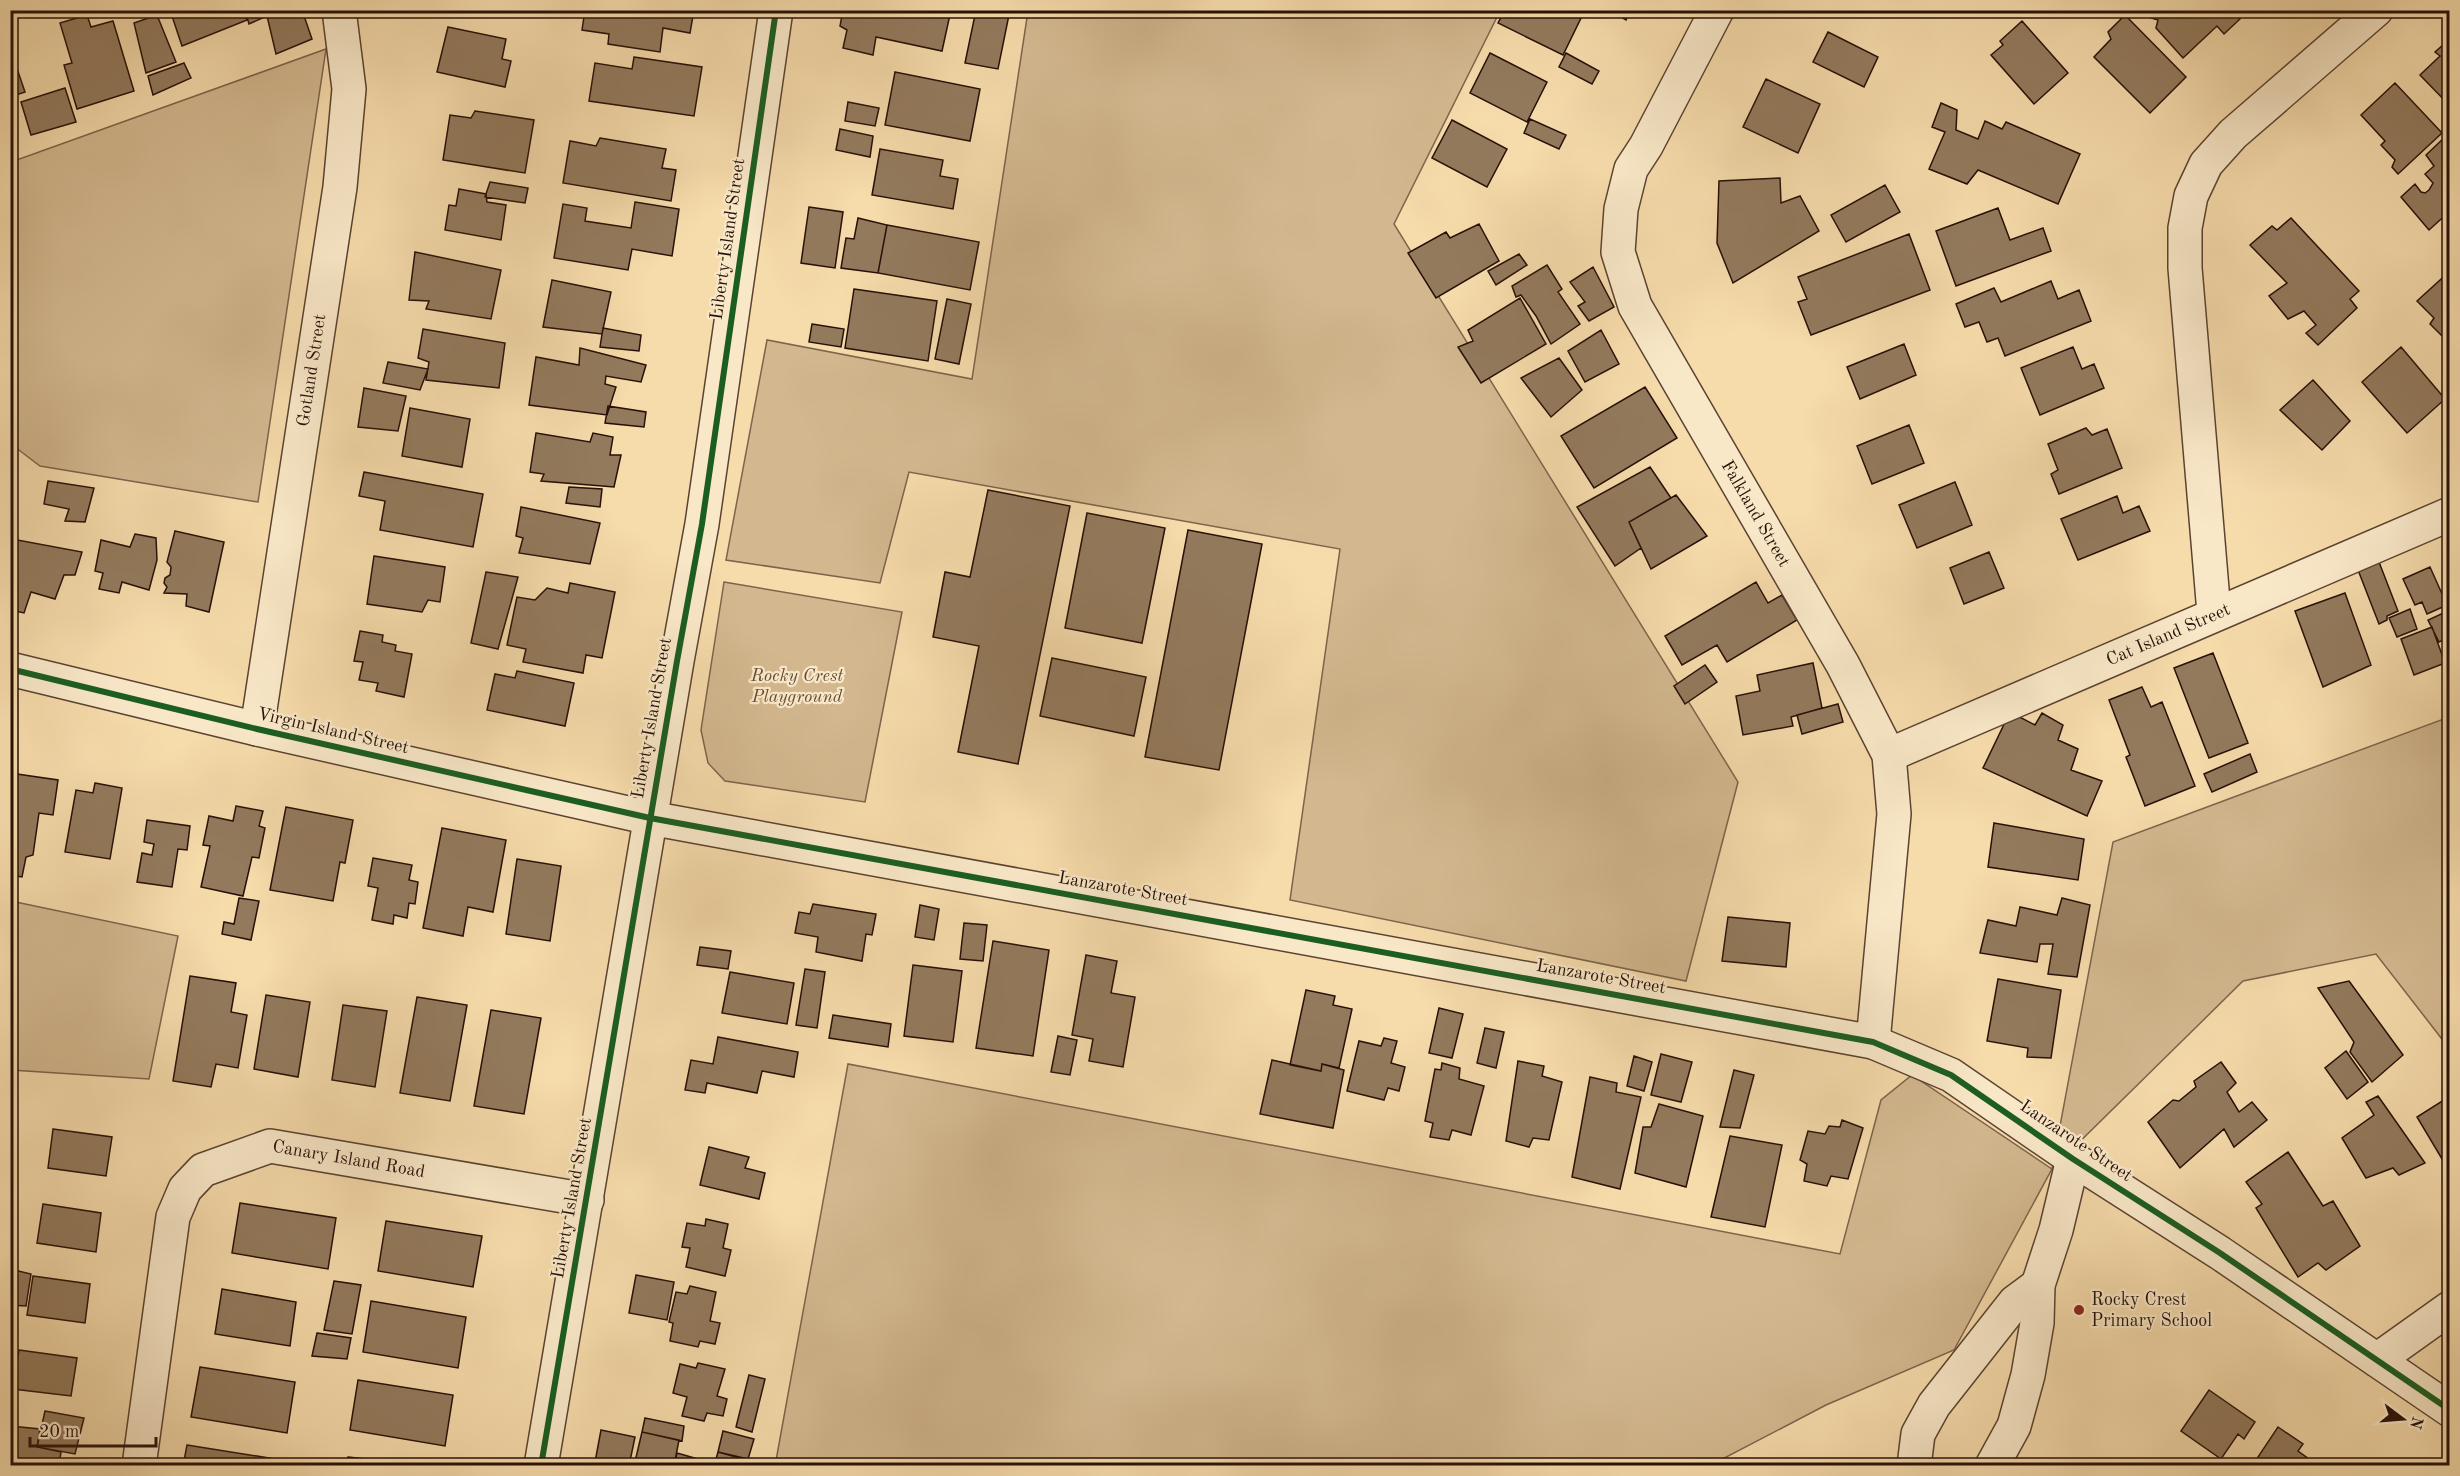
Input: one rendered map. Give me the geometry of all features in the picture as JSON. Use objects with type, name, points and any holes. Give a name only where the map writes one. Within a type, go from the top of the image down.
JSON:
[{"type":"street","name":"Gotland Street","points":[[257,729],[340,187],[349,89],[339,10]]},
{"type":"street","name":"Liberty Island Street","points":[[541,1466],[702,524],[776,10]]},
{"type":"street","name":"Falkland Street","points":[[1718,10],[1646,146],[1631,169],[1621,209],[1618,252],[1635,306],[1843,665],[1889,755],[1894,814],[1874,1042]]},
{"type":"street","points":[[2214,613],[2185,268],[2185,228],[2191,196],[2206,164],[2233,134],[2376,10]]},
{"type":"street","name":"Cat Island Street","points":[[1889,755],[2214,613],[2450,514]]},
{"type":"street","name":"Virgin Island Street","points":[[10,669],[257,729],[650,818]]},
{"type":"street","name":"Lanzarote Street","points":[[650,818],[1874,1042],[1951,1075],[2073,1159],[2220,1253],[2450,1410]]},
{"type":"street","name":"Canary Island Road","points":[[139,1466],[173,1217],[185,1189],[203,1170],[270,1146],[587,1200]]},
{"type":"street","points":[[1992,1466],[2014,1426],[2028,1375],[2037,1323],[2038,1285],[2056,1230],[2073,1159]]},
{"type":"street","points":[[1914,1466],[1918,1434],[1934,1405],[2015,1302],[2038,1285]]},
{"type":"street","points":[[2378,1360],[2450,1308]]},
{"type":"green space","points":[[1028,11],[1500,11],[1394,224],[1738,782],[1686,981],[1290,900],[1340,549],[909,472],[880,583],[726,560],[767,340],[972,379]]},
{"type":"green space","points":[[326,49],[258,502],[40,466],[11,444],[11,162]]},
{"type":"green space","name":"Rocky Crest Playground","points":[[724,582],[902,612],[865,802],[725,781],[708,763],[701,730]]},
{"type":"green space","points":[[2449,717],[2449,1039],[2445,1043],[2376,954],[2243,981],[2052,1169],[2113,842]]},
{"type":"green space","points":[[11,901],[178,936],[149,1079],[11,1070]]},
{"type":"green space","points":[[848,1064],[1840,1254],[1881,1100],[1912,1075],[2052,1169],[1954,1350],[1826,1405],[1711,1465],[775,1466]]},
{"type":"building","points":[[170,10],[245,10],[247,20],[182,46]]},
{"type":"building","points":[[245,10],[267,10],[267,16],[249,24]]},
{"type":"building","points":[[281,10],[302,10],[312,39],[276,54],[267,16]]},
{"type":"building","points":[[477,10],[544,10],[544,16]]},
{"type":"building","points":[[585,10],[632,13],[632,10],[694,10],[690,33],[663,28],[660,52],[608,44],[609,34],[582,30]]},
{"type":"building","points":[[843,10],[951,10],[942,51],[876,37],[873,55],[843,48],[847,30],[840,26]]},
{"type":"building","points":[[976,10],[1010,10],[998,69],[965,63]]},
{"type":"building","points":[[1505,10],[1576,10],[1583,14],[1563,55],[1498,23]]},
{"type":"building","points":[[1609,10],[1631,10],[1626,20]]},
{"type":"building","points":[[2159,10],[2232,10],[2240,19],[2224,34],[2217,26],[2183,58],[2156,28],[2158,20],[2151,18]]},
{"type":"building","points":[[87,15],[91,27],[113,21],[134,91],[77,109],[64,65],[72,63],[60,23]]},
{"type":"building","points":[[157,15],[176,62],[146,73],[134,23]]},
{"type":"building","points":[[2125,15],[2186,77],[2150,113],[2094,57],[2111,39],[2108,32]]},
{"type":"building","points":[[2022,21],[2068,73],[2034,104],[1991,55],[2003,45],[2000,41]]},
{"type":"building","points":[[448,27],[506,39],[502,59],[511,61],[505,87],[437,72]]},
{"type":"building","points":[[1828,32],[1878,57],[1864,87],[1813,62]]},
{"type":"building","points":[[2450,39],[2450,106],[2420,75],[2440,56],[2435,52]]},
{"type":"building","points":[[10,48],[25,92],[10,97]]},
{"type":"building","points":[[1490,53],[1547,82],[1527,122],[1470,93]]},
{"type":"building","points":[[1566,53],[1599,71],[1592,84],[1559,67]]},
{"type":"building","points":[[634,57],[702,67],[694,116],[589,101],[595,63],[632,69]]},
{"type":"building","points":[[184,63],[191,78],[153,95],[148,76]]},
{"type":"building","points":[[895,72],[980,89],[970,141],[885,125]]},
{"type":"building","points":[[1766,79],[1820,104],[1798,153],[1743,127]]},
{"type":"building","points":[[2395,83],[2442,133],[2398,174],[2392,167],[2395,160],[2381,145],[2385,141],[2361,115]]},
{"type":"building","points":[[65,88],[76,122],[31,135],[21,102]]},
{"type":"building","points":[[848,102],[879,108],[875,126],[845,121]]},
{"type":"building","points":[[1941,103],[1957,110],[1956,130],[1978,139],[1985,121],[2002,129],[2006,122],[2080,154],[2058,204],[1978,170],[1967,184],[1929,169],[1945,132],[1932,127]]},
{"type":"building","points":[[475,111],[534,120],[525,173],[443,160],[450,115],[471,118]]},
{"type":"building","points":[[1530,119],[1566,135],[1559,149],[1524,133]]},
{"type":"building","points":[[1452,120],[1507,149],[1487,187],[1432,158]]},
{"type":"building","points":[[840,129],[873,136],[870,157],[836,150]]},
{"type":"building","points":[[2446,136],[2450,140],[2450,211],[2429,230],[2401,197],[2415,184],[2421,192],[2425,193],[2429,190],[2433,183],[2425,174],[2434,166],[2426,155]]},
{"type":"building","points":[[600,138],[666,149],[662,168],[676,170],[671,201],[563,183],[570,141],[596,146]]},
{"type":"building","points":[[880,149],[943,160],[940,176],[958,179],[953,209],[872,195]]},
{"type":"building","points":[[1780,178],[1781,203],[1800,196],[1819,231],[1733,283],[1717,243],[1719,181]]},
{"type":"building","points":[[490,182],[528,188],[525,203],[485,197]]},
{"type":"building","points":[[1885,185],[1900,212],[1846,242],[1831,215]]},
{"type":"building","points":[[459,189],[486,194],[487,202],[506,205],[501,240],[445,230],[449,205],[456,206]]},
{"type":"building","points":[[635,202],[679,209],[672,256],[632,249],[628,270],[554,258],[563,204],[587,208],[585,221],[631,228]]},
{"type":"building","points":[[809,207],[843,212],[835,268],[801,263]]},
{"type":"building","points":[[1998,208],[2010,240],[2043,228],[2051,251],[1956,286],[1936,231]]},
{"type":"building","points":[[858,218],[887,225],[878,273],[841,268],[846,238],[854,239]]},
{"type":"building","points":[[2291,218],[2359,291],[2350,299],[2357,308],[2318,345],[2306,333],[2316,325],[2304,311],[2288,319],[2269,296],[2287,283],[2250,245],[2272,226],[2277,230]]},
{"type":"building","points":[[1479,224],[1499,261],[1436,298],[1408,253],[1446,232],[1450,238]]},
{"type":"building","points":[[887,225],[979,242],[970,290],[878,273]]},
{"type":"building","points":[[1909,234],[1930,290],[1811,335],[1798,302],[1807,299],[1798,277]]},
{"type":"building","points":[[415,252],[501,270],[491,319],[426,309],[429,301],[409,300]]},
{"type":"building","points":[[1519,254],[1527,265],[1496,285],[1488,271]]},
{"type":"building","points":[[1547,265],[1562,289],[1558,292],[1580,324],[1551,344],[1536,316],[1521,295],[1516,297],[1512,286]]},
{"type":"building","points":[[1593,267],[1614,307],[1589,321],[1578,306],[1585,302],[1570,282]]},
{"type":"building","points":[[2450,271],[2450,344],[2430,324],[2434,318],[2417,301]]},
{"type":"building","points":[[552,280],[611,292],[602,334],[543,327]]},
{"type":"building","points":[[2051,281],[2058,299],[2079,290],[2091,321],[2005,356],[1998,338],[1987,342],[1979,322],[1965,327],[1956,304],[1994,288],[2001,302]]},
{"type":"building","points":[[854,289],[937,301],[928,361],[845,348]]},
{"type":"building","points":[[1520,298],[1546,344],[1481,383],[1458,347],[1473,341],[1468,330]]},
{"type":"building","points":[[947,299],[971,304],[959,364],[935,359]]},
{"type":"building","points":[[812,324],[844,329],[841,347],[809,342]]},
{"type":"building","points":[[603,328],[641,335],[639,351],[600,347]]},
{"type":"building","points":[[423,329],[505,343],[499,388],[426,380],[429,362],[418,358]]},
{"type":"building","points":[[1601,330],[1619,364],[1585,382],[1568,351]]},
{"type":"building","points":[[1904,344],[1916,375],[1860,399],[1847,367]]},
{"type":"building","points":[[2073,347],[2082,369],[2094,364],[2104,388],[2040,415],[2021,368]]},
{"type":"building","points":[[2401,347],[2445,399],[2407,433],[2362,382]]},
{"type":"building","points":[[580,348],[646,365],[641,382],[606,376],[605,384],[616,387],[607,415],[529,405],[536,357],[579,365]]},
{"type":"building","points":[[1559,358],[1582,390],[1551,417],[1521,378]]},
{"type":"building","points":[[388,362],[428,369],[420,390],[383,383]]},
{"type":"building","points":[[2313,380],[2350,421],[2322,450],[2280,410]]},
{"type":"building","points":[[1645,387],[1677,438],[1594,488],[1561,436]]},
{"type":"building","points":[[364,388],[406,396],[398,431],[358,427]]},
{"type":"building","points":[[608,406],[646,412],[644,427],[605,423]]},
{"type":"building","points":[[410,408],[470,419],[462,467],[402,456]]},
{"type":"building","points":[[1909,425],[1924,463],[1872,484],[1857,446]]},
{"type":"building","points":[[2086,428],[2092,435],[2107,429],[2122,468],[2059,494],[2051,474],[2058,470],[2048,444]]},
{"type":"building","points":[[536,433],[590,442],[593,433],[613,437],[610,455],[621,455],[614,487],[541,481],[544,474],[530,472]]},
{"type":"building","points":[[1650,467],[1671,498],[1629,522],[1641,548],[1615,566],[1577,507]]},
{"type":"building","points":[[364,472],[483,494],[473,547],[380,530],[385,501],[359,496]]},
{"type":"building","points":[[48,481],[94,488],[85,522],[65,521],[69,509],[44,504]]},
{"type":"building","points":[[1955,482],[1972,525],[1917,548],[1899,505]]},
{"type":"building","points":[[569,487],[602,489],[600,507],[566,503]]},
{"type":"building","points":[[988,490],[1070,506],[1018,764],[958,752],[979,646],[933,637],[945,572],[970,577]]},
{"type":"building","points":[[1676,495],[1707,536],[1651,569],[1629,522]]},
{"type":"building","points":[[2117,496],[2123,513],[2139,506],[2150,531],[2078,560],[2061,519]]},
{"type":"building","points":[[521,507],[600,523],[590,564],[519,553],[523,538],[516,536]]},
{"type":"building","points":[[1087,513],[1165,528],[1142,643],[1065,628]]},
{"type":"building","points":[[1188,530],[1262,544],[1219,770],[1145,757]]},
{"type":"building","points":[[175,531],[224,542],[209,612],[186,606],[187,594],[164,593],[167,587],[164,583],[165,578],[170,575],[171,567],[167,562]]},
{"type":"building","points":[[135,534],[156,538],[157,560],[149,590],[122,582],[119,593],[99,589],[103,573],[95,571],[101,540],[130,547]]},
{"type":"building","points":[[12,539],[82,552],[75,575],[64,575],[55,599],[31,592],[24,613],[10,610]]},
{"type":"building","points":[[1989,552],[2004,588],[1964,604],[1950,568]]},
{"type":"building","points":[[374,556],[445,567],[440,602],[428,600],[422,612],[367,604]]},
{"type":"building","points":[[2379,562],[2398,611],[2387,616],[2387,620],[2379,624],[2358,570]]},
{"type":"building","points":[[2430,567],[2447,605],[2427,614],[2422,602],[2415,605],[2403,579]]},
{"type":"building","points":[[486,572],[518,577],[498,649],[471,643]]},
{"type":"building","points":[[1756,582],[1768,603],[1782,595],[1797,620],[1727,662],[1717,645],[1682,665],[1665,636]]},
{"type":"building","points":[[570,583],[615,592],[602,658],[586,655],[583,673],[523,662],[526,649],[507,645],[517,597],[535,600],[547,588],[568,593]]},
{"type":"building","points":[[2345,593],[2371,665],[2323,687],[2295,611]]},
{"type":"building","points":[[2410,609],[2417,629],[2397,637],[2389,618]]},
{"type":"building","points":[[2450,610],[2450,637],[2439,642],[2428,620]]},
{"type":"building","points":[[2432,627],[2445,663],[2414,675],[2401,639]]},
{"type":"building","points":[[360,631],[383,635],[382,642],[396,645],[395,651],[412,654],[404,697],[376,691],[378,683],[359,680],[363,662],[354,661]]},
{"type":"building","points":[[2213,653],[2248,743],[2209,758],[2174,668]]},
{"type":"building","points":[[1052,658],[1146,677],[1134,736],[1040,716]]},
{"type":"building","points":[[1813,663],[1822,708],[1791,717],[1793,726],[1743,735],[1736,696],[1760,691],[1757,675]]},
{"type":"building","points":[[1705,665],[1717,682],[1685,704],[1674,686]]},
{"type":"building","points":[[517,671],[574,683],[565,726],[487,710],[495,674],[515,678]]},
{"type":"building","points":[[2142,687],[2151,707],[2162,702],[2195,786],[2145,806],[2126,757],[2130,755],[2109,700]]},
{"type":"building","points":[[1838,704],[1843,722],[1802,734],[1797,715]]},
{"type":"building","points":[[2010,712],[2035,725],[2042,713],[2063,725],[2058,740],[2078,749],[2071,770],[2102,781],[2087,816],[1983,768]]},
{"type":"building","points":[[2250,754],[2257,772],[2212,792],[2204,774]]},
{"type":"building","points":[[10,773],[58,780],[53,815],[39,813],[33,855],[26,857],[22,877],[10,875]]},
{"type":"building","points":[[95,783],[122,788],[110,859],[65,852],[76,790],[93,793]]},
{"type":"building","points":[[236,806],[263,811],[259,826],[265,828],[259,858],[252,857],[243,896],[201,887],[210,846],[203,845],[209,816],[233,821]]},
{"type":"building","points":[[286,807],[353,820],[345,863],[340,862],[333,901],[270,890]]},
{"type":"building","points":[[147,820],[190,826],[187,850],[178,849],[172,887],[137,882],[142,853],[152,855],[154,844],[144,842]]},
{"type":"building","points":[[1994,823],[2084,839],[2078,880],[1988,867]]},
{"type":"building","points":[[442,828],[506,840],[493,912],[468,907],[463,936],[423,928]]},
{"type":"building","points":[[373,858],[412,865],[409,880],[418,882],[415,904],[409,903],[407,918],[394,915],[393,924],[372,920],[378,888],[368,886]]},
{"type":"building","points":[[517,859],[561,866],[550,941],[506,934]]},
{"type":"building","points":[[239,898],[259,901],[251,940],[222,934],[224,922],[234,924]]},
{"type":"building","points":[[2062,898],[2090,905],[2077,977],[2048,974],[2053,944],[2040,944],[2037,962],[1980,953],[1988,920],[2016,926],[2020,907],[2057,915]]},
{"type":"building","points":[[813,904],[876,914],[872,935],[866,934],[862,961],[816,952],[818,937],[795,933],[799,912],[810,914]]},
{"type":"building","points":[[920,905],[939,909],[934,940],[915,937]]},
{"type":"building","points":[[1728,917],[1790,923],[1786,967],[1722,961]]},
{"type":"building","points":[[964,923],[987,925],[983,961],[960,959]]},
{"type":"building","points":[[993,941],[1049,950],[1033,1056],[976,1048]]},
{"type":"building","points":[[700,947],[731,951],[728,969],[697,965]]},
{"type":"building","points":[[1086,955],[1117,961],[1111,993],[1135,997],[1123,1067],[1089,1061],[1093,1039],[1072,1035]]},
{"type":"building","points":[[913,965],[962,971],[953,1042],[904,1036]]},
{"type":"building","points":[[805,969],[825,972],[817,1028],[796,1025]]},
{"type":"building","points":[[730,972],[794,983],[787,1024],[722,1013]]},
{"type":"building","points":[[190,976],[236,983],[231,1012],[247,1015],[238,1068],[216,1064],[211,1087],[173,1081]]},
{"type":"building","points":[[1998,979],[2061,990],[2051,1058],[2027,1057],[2028,1048],[1987,1041]]},
{"type":"building","points":[[2349,981],[2403,1055],[2372,1082],[2350,1052],[2354,1042],[2318,988]]},
{"type":"building","points":[[1306,990],[1335,996],[1333,1005],[1352,1009],[1339,1068],[1322,1064],[1321,1071],[1290,1065]]},
{"type":"building","points":[[266,995],[310,1002],[298,1077],[254,1069]]},
{"type":"building","points":[[417,997],[467,1005],[450,1101],[400,1093]]},
{"type":"building","points":[[343,1005],[387,1011],[375,1087],[332,1080]]},
{"type":"building","points":[[1439,1008],[1463,1014],[1452,1058],[1429,1053]]},
{"type":"building","points":[[491,1010],[541,1018],[524,1114],[474,1106]]},
{"type":"building","points":[[833,1015],[891,1024],[888,1047],[829,1038]]},
{"type":"building","points":[[1485,1028],[1504,1032],[1496,1068],[1477,1063]]},
{"type":"building","points":[[1058,1036],[1077,1040],[1070,1075],[1051,1072]]},
{"type":"building","points":[[718,1037],[798,1052],[794,1077],[762,1071],[757,1093],[707,1083],[705,1093],[685,1090],[691,1060],[713,1064]]},
{"type":"building","points":[[1384,1038],[1397,1041],[1391,1063],[1405,1067],[1399,1091],[1388,1088],[1384,1100],[1347,1091],[1359,1041],[1381,1046]]},
{"type":"building","points":[[2346,1051],[2368,1082],[2347,1099],[2325,1068]]},
{"type":"building","points":[[1661,1054],[1692,1062],[1681,1102],[1651,1095]]},
{"type":"building","points":[[1634,1056],[1652,1062],[1644,1091],[1627,1086]]},
{"type":"building","points":[[1272,1060],[1321,1071],[1322,1064],[1344,1070],[1333,1128],[1260,1114]]},
{"type":"building","points":[[1518,1061],[1544,1066],[1542,1076],[1562,1082],[1549,1140],[1533,1138],[1529,1147],[1506,1141]]},
{"type":"building","points":[[2221,1062],[2236,1083],[2227,1092],[2239,1112],[2252,1102],[2267,1120],[2234,1147],[2224,1129],[2180,1168],[2148,1122],[2173,1100],[2179,1101],[2196,1087],[2194,1081]]},
{"type":"building","points":[[1442,1063],[1460,1068],[1459,1079],[1484,1086],[1471,1135],[1452,1130],[1449,1140],[1430,1137],[1433,1123],[1425,1121],[1435,1069],[1441,1070]]},
{"type":"building","points":[[1734,1070],[1754,1075],[1740,1128],[1720,1127]]},
{"type":"building","points":[[1590,1077],[1617,1083],[1616,1092],[1641,1097],[1620,1189],[1572,1177]]},
{"type":"building","points":[[2378,1096],[2425,1163],[2399,1175],[2393,1168],[2366,1178],[2342,1138],[2374,1115],[2366,1102]]},
{"type":"building","points":[[2450,1096],[2450,1168],[2448,1169],[2417,1117]]},
{"type":"building","points":[[1659,1104],[1703,1116],[1686,1187],[1635,1173],[1643,1127],[1651,1127]]},
{"type":"building","points":[[1842,1120],[1863,1128],[1848,1179],[1831,1176],[1827,1186],[1804,1181],[1807,1164],[1800,1160],[1808,1131],[1825,1134],[1829,1126],[1840,1127]]},
{"type":"building","points":[[53,1129],[112,1137],[106,1176],[48,1168]]},
{"type":"building","points":[[1730,1136],[1782,1145],[1765,1227],[1711,1217]]},
{"type":"building","points":[[709,1147],[749,1157],[745,1168],[765,1173],[759,1199],[700,1185]]},
{"type":"building","points":[[2288,1152],[2323,1206],[2333,1201],[2360,1246],[2326,1270],[2318,1263],[2298,1277],[2256,1208],[2262,1204],[2246,1182]]},
{"type":"building","points":[[240,1203],[336,1218],[328,1269],[232,1253]]},
{"type":"building","points":[[43,1204],[101,1213],[96,1252],[37,1243]]},
{"type":"building","points":[[706,1219],[728,1224],[723,1248],[731,1250],[725,1276],[686,1267],[690,1248],[682,1247],[687,1223],[705,1226]]},
{"type":"building","points":[[386,1221],[482,1236],[473,1287],[378,1271]]},
{"type":"building","points":[[10,1269],[31,1274],[26,1306],[10,1305]]},
{"type":"building","points":[[636,1275],[674,1282],[667,1320],[629,1313]]},
{"type":"building","points":[[33,1276],[90,1284],[85,1323],[27,1315]]},
{"type":"building","points":[[334,1281],[361,1285],[352,1334],[324,1330]]},
{"type":"building","points":[[690,1286],[716,1292],[710,1321],[720,1323],[715,1344],[700,1341],[698,1347],[670,1341],[673,1323],[669,1322],[676,1292],[687,1294]]},
{"type":"building","points":[[222,1289],[296,1302],[290,1346],[215,1334]]},
{"type":"building","points":[[371,1301],[466,1317],[458,1368],[363,1352]]},
{"type":"building","points":[[317,1333],[351,1338],[347,1359],[312,1356]]},
{"type":"building","points":[[19,1350],[77,1358],[71,1396],[13,1389]]},
{"type":"building","points":[[698,1363],[725,1369],[717,1396],[727,1399],[723,1416],[707,1413],[704,1421],[682,1416],[687,1397],[673,1393],[680,1364],[696,1368]]},
{"type":"building","points":[[200,1367],[295,1382],[287,1433],[191,1417]]},
{"type":"building","points":[[749,1375],[765,1379],[752,1432],[736,1427]]},
{"type":"building","points":[[358,1380],[453,1395],[445,1446],[350,1430]]},
{"type":"building","points":[[2209,1390],[2255,1422],[2244,1439],[2238,1434],[2221,1459],[2181,1431]]},
{"type":"building","points":[[45,1411],[84,1418],[75,1454],[37,1447]]},
{"type":"building","points":[[645,1418],[684,1426],[682,1441],[642,1432]]},
{"type":"building","points":[[10,1426],[40,1429],[37,1447],[61,1452],[59,1466],[10,1465]]},
{"type":"building","points":[[2278,1427],[2303,1444],[2298,1451],[2316,1464],[2315,1466],[2252,1466]]},
{"type":"building","points":[[601,1430],[635,1437],[629,1466],[609,1466],[595,1462]]},
{"type":"building","points":[[723,1431],[754,1439],[748,1459],[718,1452]]},
{"type":"building","points":[[642,1432],[679,1440],[674,1466],[634,1466]]},
{"type":"building","points":[[187,1445],[282,1460],[281,1466],[183,1466]]},
{"type":"building","points":[[718,1452],[751,1461],[751,1466],[714,1466]]},
{"type":"building","points":[[677,1453],[712,1463],[711,1466],[674,1466]]},
{"type":"building","points":[[348,1457],[430,1466],[347,1466]]},
{"type":"cycle path","points":[[541,1466],[702,524],[776,10]]},
{"type":"cycle path","points":[[10,669],[257,729],[650,818],[1873,1042],[1951,1075],[2073,1159],[2220,1253],[2450,1410]]},
{"type":"place","name":"Rocky Crest Primary School","points":[[2079,1310]]}]
